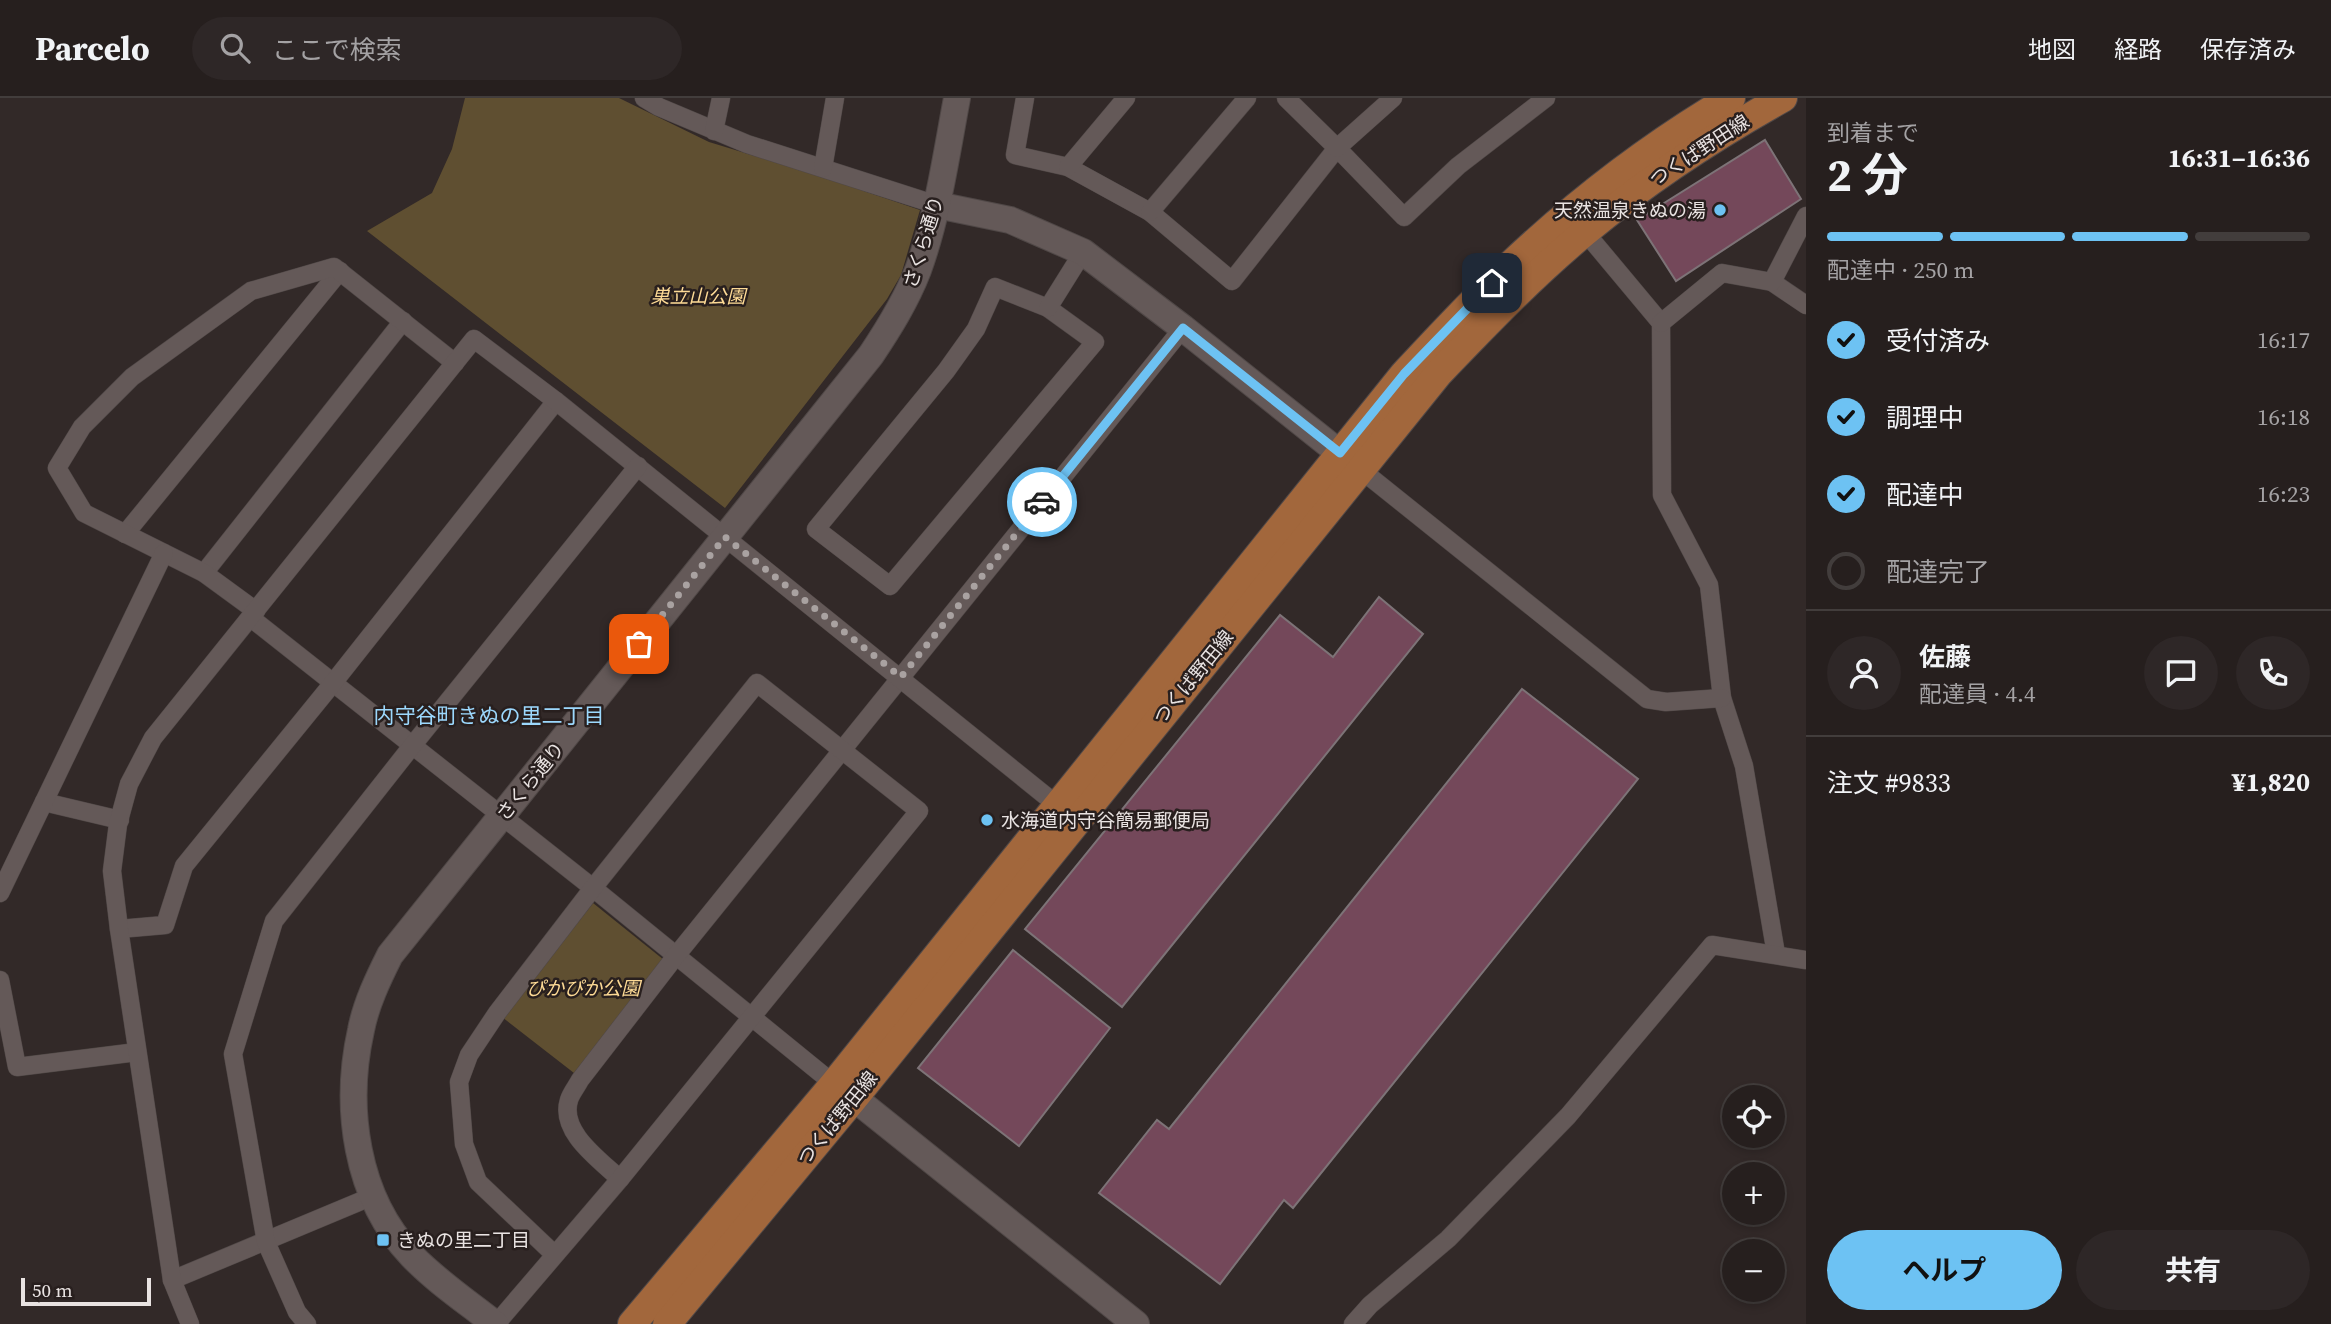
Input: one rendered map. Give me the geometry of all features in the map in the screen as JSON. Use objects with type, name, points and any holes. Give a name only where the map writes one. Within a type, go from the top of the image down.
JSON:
[{"type":"main road","name":"つくば野田線","points":[[632,1324],[844,1091],[1350,461],[1404,374],[1506,269],[1567,215],[1637,161],[1731,98]]},
{"type":"main road","name":"つくば野田線","points":[[667,1324],[1057,806],[1350,461],[1519,291],[1585,232],[1725,130],[1783,98]]},
{"type":"street","points":[[714,131],[721,98]]},
{"type":"street","points":[[823,168],[835,98]]},
{"type":"street","name":"さくら通り","points":[[496,1324],[412,1256],[396,1236],[373,1196],[360,1156],[353,1103],[354,1069],[361,1027],[374,988],[390,955],[872,355],[889,329],[918,269],[937,205],[957,98]]},
{"type":"street","points":[[1025,98],[1015,155],[1068,167],[1150,212],[1232,281],[1337,148],[1393,98]]},
{"type":"street","points":[[1068,167],[1126,98]]},
{"type":"street","points":[[1150,212],[1247,98]]},
{"type":"street","points":[[1286,98],[1404,217],[1458,166],[1546,98]]},
{"type":"street","points":[[654,101],[714,131],[937,205],[1010,220],[1083,252],[1183,328],[1647,699],[1666,702],[1722,698]]},
{"type":"street","points":[[1772,282],[1806,216]]},
{"type":"street","points":[[1585,232],[1661,323],[1662,495],[1709,586],[1722,698],[1744,766],[1776,954]]},
{"type":"street","points":[[1048,308],[1083,252]]},
{"type":"street","points":[[455,363],[334,267],[251,291],[132,376],[82,427],[57,467],[84,513],[204,573],[333,683],[1136,1324]]},
{"type":"street","points":[[125,534],[340,271]]},
{"type":"street","points":[[1661,323],[1722,273],[1772,282],[1806,304]]},
{"type":"street","points":[[995,287],[1048,308],[1095,342],[890,586],[816,529],[946,371],[976,329],[995,287]]},
{"type":"street","points":[[204,573],[403,321]]},
{"type":"street","points":[[620,1179],[583,1143],[568,1121],[569,1100],[580,1080],[675,957],[1183,328]]},
{"type":"street","points":[[190,1324],[172,1280],[112,871],[129,784],[153,738],[474,339],[638,466],[1057,806]]},
{"type":"street","points":[[119,929],[165,925],[184,866],[556,401]]},
{"type":"street","points":[[307,1324],[297,1312],[266,1242],[233,1054],[274,921],[638,466]]},
{"type":"street","points":[[0,893],[164,553]]},
{"type":"street","points":[[496,1324],[620,1179],[919,811],[757,683],[593,888],[468,1055],[459,1082],[464,1144],[478,1182],[555,1255]]},
{"type":"street","points":[[44,802],[120,820]]},
{"type":"street","points":[[1353,1324],[1370,1305],[1448,1239],[1568,1116],[1713,945],[1806,960]]},
{"type":"street","points":[[0,980],[17,1067],[137,1052]]},
{"type":"street","points":[[172,1280],[373,1196]]},
{"type":"green space","name":"巣立山公園","points":[[465,98],[619,98],[709,142],[920,210],[901,275],[887,299],[725,508],[367,231],[432,193],[452,149]]},
{"type":"green space","name":"ぴかぴか公園","points":[[593,903],[664,960],[574,1073],[502,1017]]},
{"type":"building","name":"天然温泉きぬの湯","points":[[1765,140],[1801,199],[1676,281],[1637,220]]},
{"type":"building","points":[[1379,597],[1423,634],[1122,1007],[1025,929],[1280,615],[1333,657]]},
{"type":"building","points":[[1522,689],[1638,779],[1293,1208],[1284,1200],[1220,1284],[1099,1193],[1157,1120],[1169,1129]]},
{"type":"building","points":[[1013,950],[1110,1028],[1019,1146],[918,1068]]},
{"type":"way so far","points":[[639,644],[725,537],[901,677],[1042,502]]},
{"type":"place","name":"天然温泉きぬの湯","points":[[1720,210]]},
{"type":"place","name":"水海道内守谷簡易郵便局","points":[[987,820]]},
{"type":"place","name":"きぬの里二丁目","points":[[383,1240]]},
{"type":"district","name":"内守谷町きぬの里二丁目","points":[[489,715]]},
{"type":"route","points":[[1042,502],[1183,328],[1340,453],[1404,374],[1492,283]]}]
